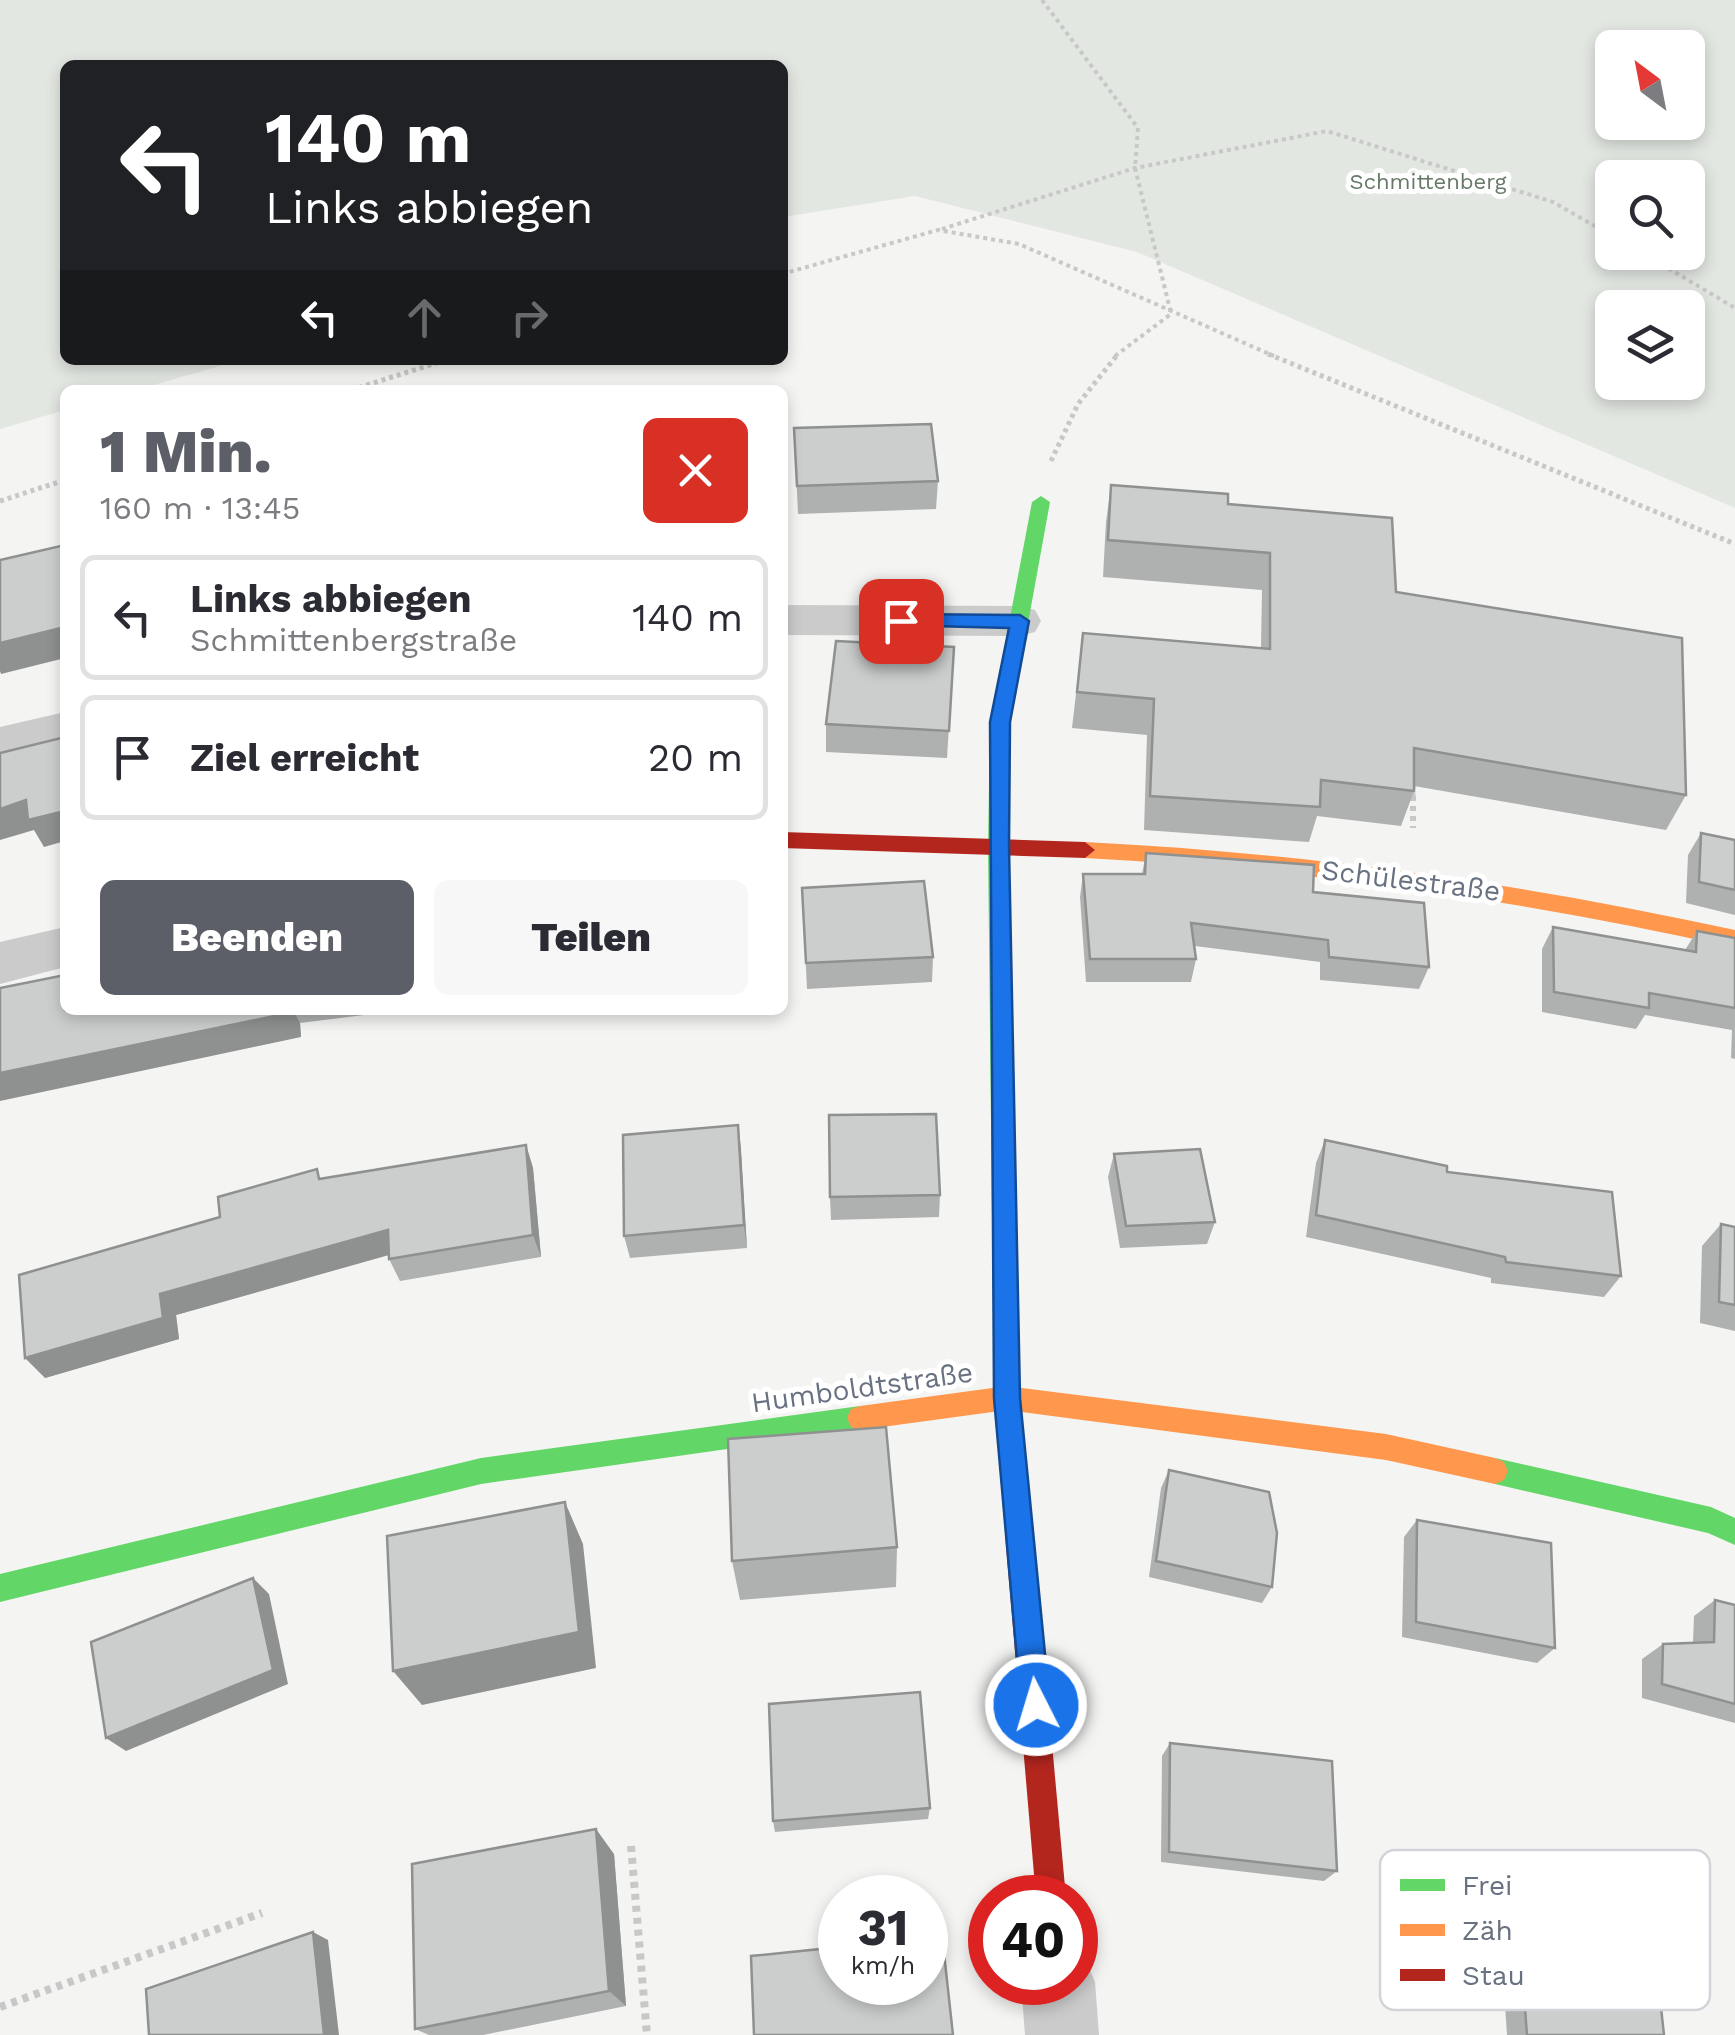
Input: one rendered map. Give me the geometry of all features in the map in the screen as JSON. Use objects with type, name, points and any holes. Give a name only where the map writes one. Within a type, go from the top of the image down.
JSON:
[{"type":"street","points":[[1041,502],[1000,722],[998,847],[1007,1398],[1049,1875]]},
{"type":"street","points":[[788,620],[1020,621]]},
{"type":"street","points":[[0,744],[60,730]]},
{"type":"street","name":"Schülestraße","points":[[788,840],[1155,854],[1413,876],[1614,910],[1735,938]]},
{"type":"street","points":[[0,963],[60,949]]},
{"type":"street","name":"Humboldtstraße","points":[[0,1588],[481,1471],[1007,1398],[1386,1447],[1711,1520],[1735,1532]]},
{"type":"street","points":[[1060,2005],[1062,2035]]},
{"type":"path","points":[[1042,0],[1138,128],[1136,168],[1171,314]]},
{"type":"path","points":[[788,272],[1136,168],[1327,131],[1553,202],[1595,226]]},
{"type":"path","points":[[938,230],[1019,244],[1171,314],[1735,544]]},
{"type":"path","points":[[1671,270],[1735,308]]},
{"type":"path","points":[[1041,502],[1051,459],[1078,404],[1111,359],[1171,314]]},
{"type":"path","points":[[367,385],[430,365]]},
{"type":"path","points":[[0,501],[60,482]]},
{"type":"path","points":[[1413,808],[1414,775]]},
{"type":"path","points":[[631,1846],[647,2035]]},
{"type":"path","points":[[0,2007],[262,1913]]},
{"type":"green space","name":"Schmittenberg","points":[[0,0],[1735,0],[1735,508],[1137,252],[915,196],[788,216],[788,60],[60,60],[60,365],[224,365],[154,385],[60,385],[60,411],[0,429]]},
{"type":"building","points":[[931,424],[938,481],[797,486],[794,428]]},
{"type":"building","points":[[1111,485],[1228,494],[1228,504],[1392,518],[1396,592],[1682,638],[1686,795],[1414,748],[1414,791],[1321,780],[1320,807],[1150,796],[1154,699],[1077,692],[1083,633],[1270,649],[1270,553],[1108,540]]},
{"type":"building","points":[[60,546],[60,628],[0,643],[0,560]]},
{"type":"building","points":[[836,641],[954,647],[949,731],[826,724]]},
{"type":"building","points":[[60,738],[60,812],[28,820],[26,800],[0,809],[0,753]]},
{"type":"building","points":[[1701,833],[1735,840],[1735,890],[1699,882]]},
{"type":"building","points":[[1146,853],[1314,865],[1313,892],[1424,903],[1429,967],[1329,957],[1328,940],[1191,923],[1196,959],[1090,959],[1083,874],[1145,874]]},
{"type":"building","points":[[924,881],[933,957],[806,963],[802,888]]},
{"type":"building","points":[[1553,927],[1696,952],[1697,931],[1735,938],[1735,1008],[1649,993],[1649,1008],[1554,992]]},
{"type":"building","points":[[60,976],[60,1015],[279,1015],[0,1073],[0,988]]},
{"type":"building","points":[[936,1114],[940,1195],[830,1197],[829,1115]]},
{"type":"building","points":[[738,1125],[744,1225],[624,1236],[623,1135]]},
{"type":"building","points":[[1325,1140],[1447,1166],[1447,1172],[1612,1192],[1621,1276],[1506,1262],[1505,1257],[1316,1215]]},
{"type":"building","points":[[526,1145],[533,1235],[389,1259],[388,1230],[160,1294],[163,1318],[25,1358],[19,1275],[220,1217],[218,1197],[317,1169],[319,1179]]},
{"type":"building","points":[[1200,1149],[1215,1222],[1126,1226],[1114,1154]]},
{"type":"building","points":[[1721,1224],[1735,1227],[1735,1305],[1719,1302]]},
{"type":"building","points":[[886,1427],[897,1547],[732,1561],[728,1439]]},
{"type":"building","points":[[1169,1470],[1269,1492],[1277,1533],[1272,1587],[1156,1561]]},
{"type":"building","points":[[565,1502],[579,1632],[393,1671],[387,1536]]},
{"type":"building","points":[[1417,1520],[1551,1543],[1555,1648],[1416,1622]]},
{"type":"building","points":[[253,1578],[273,1670],[106,1738],[91,1642]]},
{"type":"building","points":[[1715,1600],[1735,1605],[1735,1704],[1662,1684],[1663,1644],[1714,1642]]},
{"type":"building","points":[[920,1692],[930,1808],[773,1821],[769,1704]]},
{"type":"building","points":[[1170,1743],[1332,1761],[1337,1871],[1169,1852]]},
{"type":"building","points":[[596,1829],[609,1991],[415,2029],[412,1864]]},
{"type":"building","points":[[313,1932],[324,2035],[149,2035],[146,1989]]},
{"type":"building","points":[[818,1949],[818,2005],[948,2005],[948,1990],[953,2035],[754,2035],[751,1956]]},
{"type":"building","points":[[1525,2010],[1661,2010],[1664,2035],[1527,2035]]},
{"type":"traffic: fast","points":[[1019,1534],[1007,1398],[998,847],[1000,723],[1041,502]]},
{"type":"traffic: fast","points":[[0,1588],[481,1471],[860,1418]]},
{"type":"traffic: fast","points":[[1495,1471],[1711,1520],[1735,1532]]},
{"type":"traffic: slow","points":[[1085,850],[1250,860],[1412,879],[1574,905],[1735,939]]},
{"type":"traffic: slow","points":[[860,1418],[1007,1398],[1386,1447],[1495,1471]]},
{"type":"traffic: jam","points":[[788,840],[1085,850]]},
{"type":"traffic: jam","points":[[1019,1534],[1049,1875]]},
{"type":"route","points":[[901,621],[1020,621],[1000,722],[998,847],[1007,1398],[1036,1705]]}]
